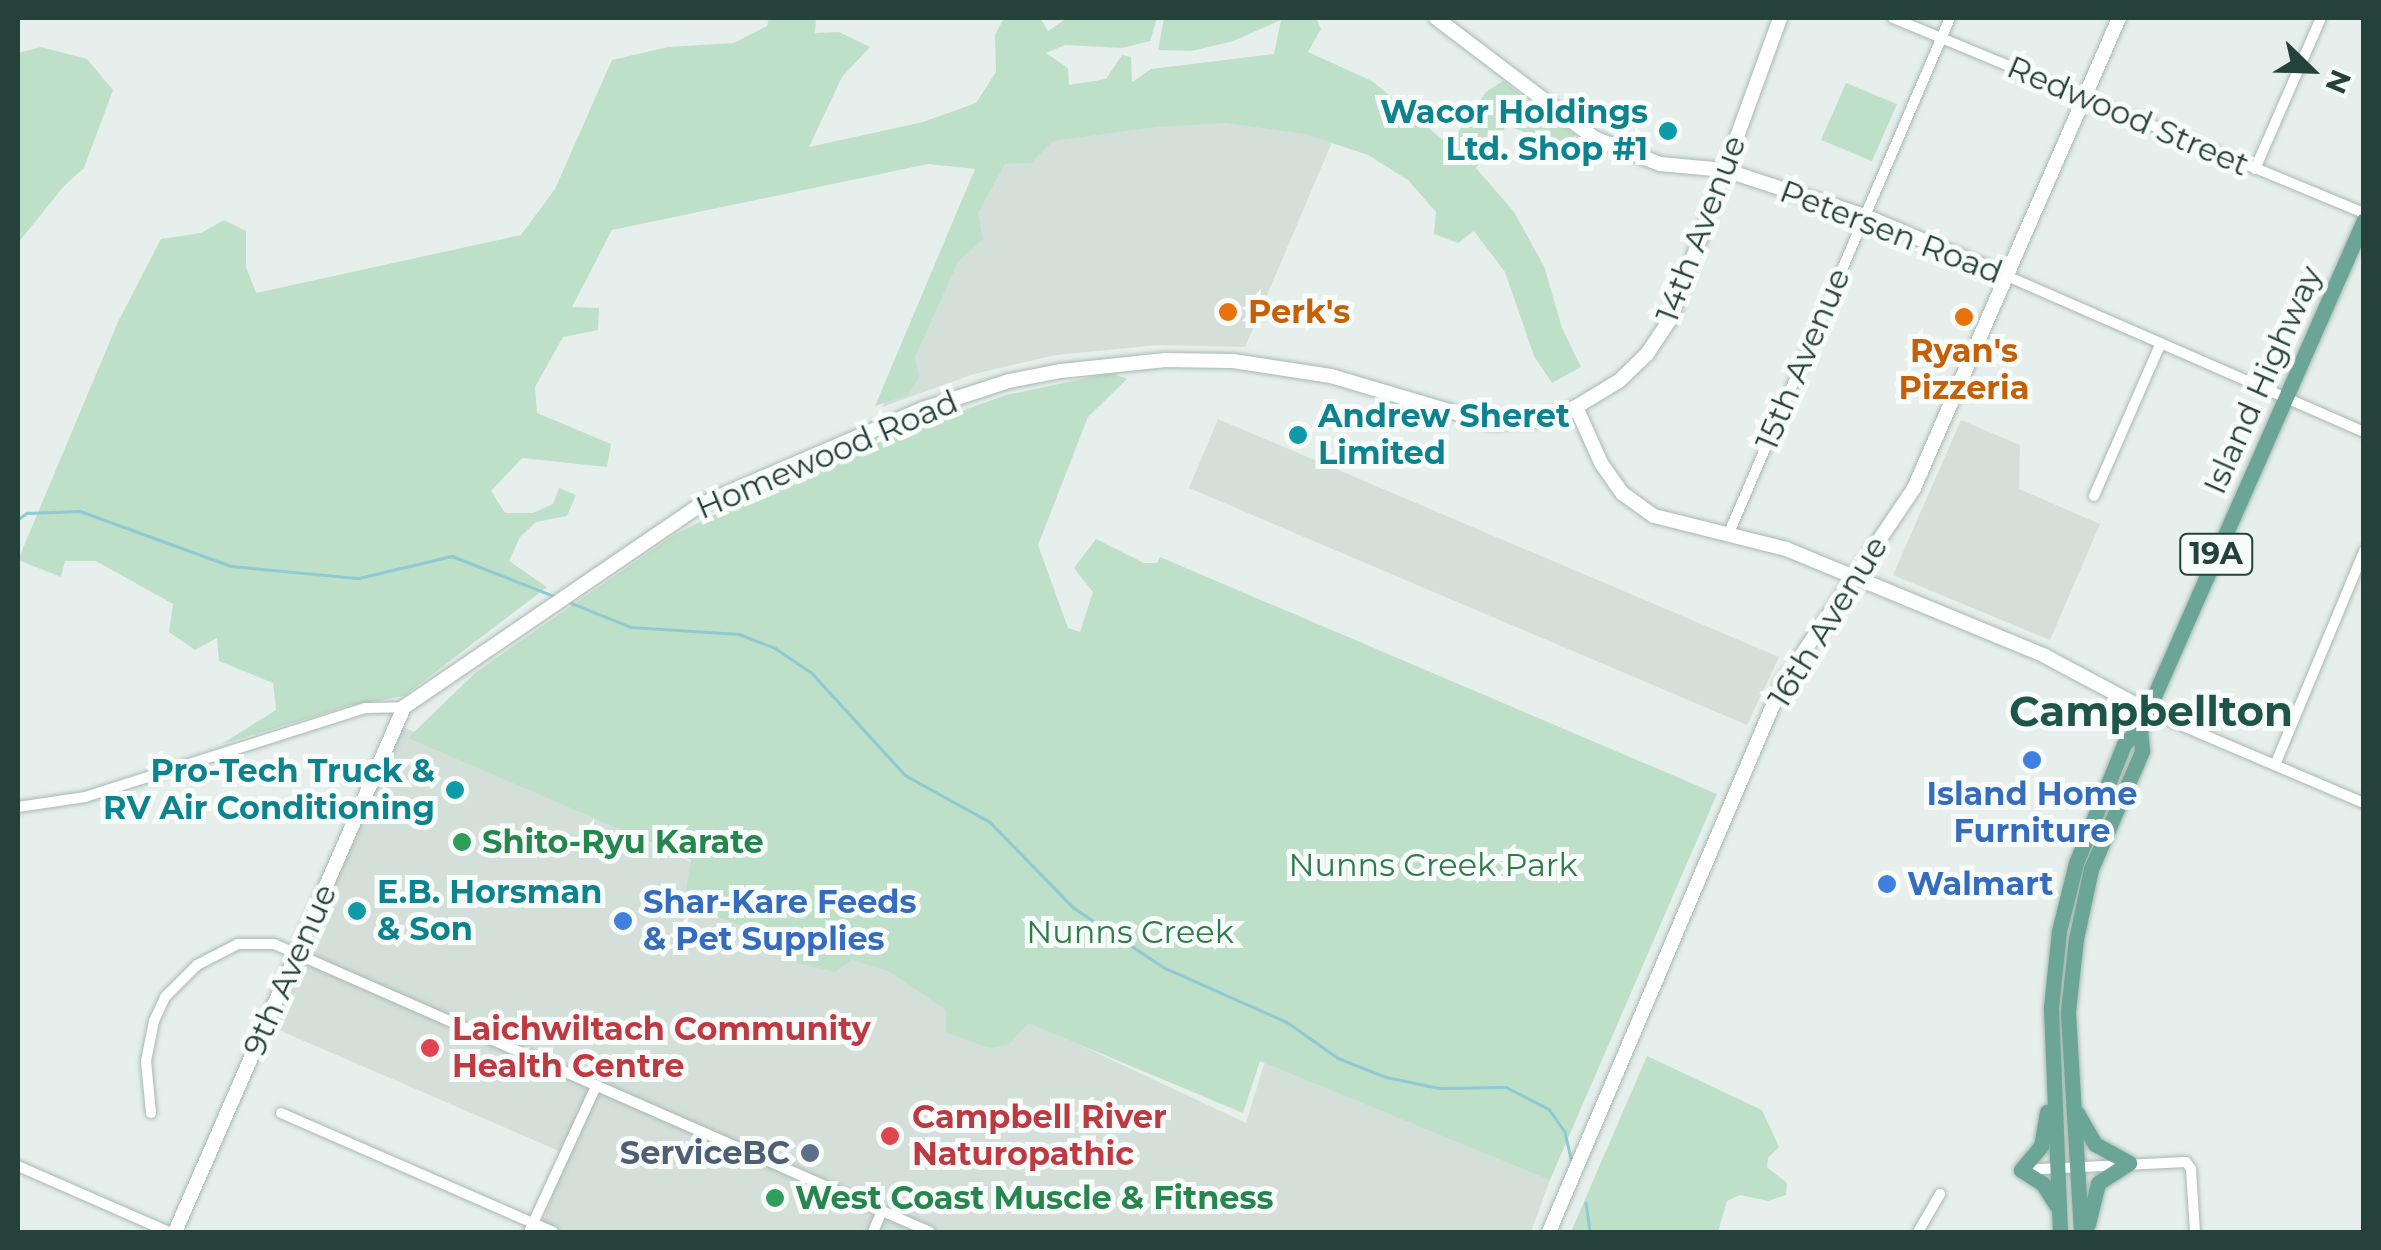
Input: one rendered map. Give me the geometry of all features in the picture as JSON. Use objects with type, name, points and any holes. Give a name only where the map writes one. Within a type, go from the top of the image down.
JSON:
[{"type":"main road","name":"Island Highway","points":[[2060,1225],[2051,1006],[2059,931],[2076,863],[2124,744],[2140,728],[2148,711],[2364,217]]},
{"type":"main road","name":"Island Highway","points":[[2084,1232],[2068,1011],[2076,939],[2091,869],[2142,751],[2140,728]]},
{"type":"main road","points":[[2051,1006],[2045,1135],[2021,1170],[2047,1188],[2060,1225]]},
{"type":"main road","points":[[2073,1103],[2095,1144],[2130,1163],[2098,1183],[2084,1232]]},
{"type":"street","name":"Petersen Road","points":[[1436,18],[1594,138],[1660,164],[1725,170],[1865,216],[2364,432]]},
{"type":"street","name":"14th Avenue","points":[[1576,406],[1619,381],[1647,354],[1670,318],[1780,18]]},
{"type":"street","name":"Redwood Street","points":[[1893,18],[2364,217]]},
{"type":"street","name":"15th Avenue","points":[[1728,535],[1950,18]]},
{"type":"street","name":"16th Avenue","points":[[1549,1232],[1782,684],[1914,488],[2119,18]]},
{"type":"street","points":[[2255,169],[2322,18]]},
{"type":"street","points":[[2094,496],[2161,343]]},
{"type":"street","name":"Homewood Road","points":[[18,807],[85,796],[365,708],[404,707],[702,504],[923,408],[1009,381],[1061,370],[1165,360],[1233,362],[1331,376],[1490,422],[1539,420],[1576,406]]},
{"type":"street","points":[[1576,406],[1600,463],[1622,493],[1654,516],[1786,549],[2044,656],[2148,711],[2364,803]]},
{"type":"street","points":[[2274,765],[2364,552]]},
{"type":"street","name":"9th Avenue","points":[[172,1232],[298,955],[404,707]]},
{"type":"street","points":[[151,1113],[148,1047],[154,1021],[174,987],[197,964],[238,944],[274,944],[930,1232]]},
{"type":"street","points":[[531,1228],[596,1086]]},
{"type":"street","points":[[281,1113],[531,1228],[553,1232]]},
{"type":"street","points":[[2021,1170],[2186,1162],[2191,1169],[2194,1232]]},
{"type":"street","points":[[18,1166],[172,1232]]},
{"type":"street","points":[[1918,1232],[1940,1194]]},
{"type":"street","points":[[872,1232],[882,1211]]},
{"type":"shaded area","points":[[1153,103],[1341,121],[1245,347],[1159,345],[1056,355],[974,374],[882,407],[997,137]]},
{"type":"shaded area","points":[[1218,419],[1779,657],[1747,725],[1189,488]]},
{"type":"shaded area","points":[[1961,420],[2020,445],[2019,489],[2100,524],[2050,640],[1893,575]]},
{"type":"shaded area","points":[[397,724],[1246,1123],[1271,1041],[1550,1180],[1531,1232],[540,1232],[566,1154],[267,1025]]},
{"type":"green space","points":[[769,18],[816,18],[815,33],[839,32],[870,47],[842,77],[809,147],[923,122],[976,103],[996,72],[995,35],[1004,18],[1040,18],[1048,31],[1067,18],[1157,18],[1150,41],[1122,48],[1065,45],[1046,53],[1068,68],[1069,85],[1106,79],[1122,55],[1131,57],[1132,82],[1151,69],[1274,54],[1281,20],[1233,41],[1192,51],[1158,50],[1164,18],[1316,18],[1321,29],[1308,52],[1372,81],[1449,145],[1486,92],[1503,81],[1575,135],[1564,149],[1507,125],[1476,168],[1514,212],[1544,266],[1562,328],[1581,367],[1552,383],[1534,356],[1505,272],[1474,231],[1458,243],[1434,234],[1436,212],[1408,180],[1368,155],[1305,134],[1226,123],[1156,127],[1053,141],[1031,163],[1005,164],[978,213],[983,239],[958,262],[915,357],[919,378],[908,395],[875,406],[975,169],[928,164],[612,230],[572,307],[599,308],[598,330],[563,337],[535,387],[537,413],[611,444],[607,467],[522,458],[491,491],[505,513],[533,513],[553,504],[559,488],[576,495],[567,516],[536,522],[520,537],[509,561],[547,587],[404,696],[352,705],[222,744],[276,710],[273,683],[219,661],[217,638],[195,650],[169,632],[173,604],[96,561],[65,561],[61,577],[18,560],[118,322],[161,239],[201,233],[224,220],[246,231],[246,267],[256,293],[521,235],[555,189],[612,60],[668,47],[734,43],[767,26]]},
{"type":"green space","points":[[41,47],[87,59],[113,90],[84,168],[64,186],[18,243],[18,53]]},
{"type":"green space","points":[[1846,83],[1897,104],[1872,161],[1821,140]]},
{"type":"green space","name":"Nunns Creek Park","points":[[1111,373],[1127,379],[1088,417],[1038,545],[1068,628],[1080,632],[1093,592],[1074,568],[1096,539],[1144,563],[1157,563],[1160,557],[1717,794],[1550,1180],[1260,1061],[1243,1113],[1028,1023],[1008,1045],[989,1048],[946,1032],[946,1010],[888,971],[852,960],[835,972],[798,963],[758,931],[713,916],[686,889],[691,860],[408,738],[476,672],[674,535],[817,463],[1006,395]]},
{"type":"green space","points":[[1647,1056],[1762,1110],[1779,1147],[1768,1158],[1767,1167],[1787,1183],[1786,1195],[1768,1201],[1740,1195],[1727,1201],[1718,1232],[1571,1232]]},
{"type":"waterway","name":"Nunns Creek","points":[[18,519],[27,513],[80,511],[231,566],[359,578],[452,556],[554,596]]},
{"type":"waterway","name":"Nunns Creek","points":[[571,603],[631,627],[739,634],[775,648],[812,673],[905,775],[990,822],[1074,908],[1165,968],[1287,1022],[1338,1058],[1386,1077],[1439,1088],[1506,1087],[1549,1109],[1565,1132],[1571,1159]]},
{"type":"waterway","name":"Nunns Creek","points":[[1586,1203],[1590,1232]]},
{"type":"place","name":"Wacor Holdings Ltd. Shop #1","points":[[1668,131]]},
{"type":"place","name":"Perk's","points":[[1228,312]]},
{"type":"place","name":"Ryan's Pizzeria","points":[[1964,317]]},
{"type":"place","name":"Andrew Sheret Limited","points":[[1298,435]]},
{"type":"place","name":"Island Home Furniture","points":[[2032,760]]},
{"type":"place","name":"Pro-Tech Truck & RV Air Conditioning","points":[[455,790]]},
{"type":"place","name":"Shito-Ryu Karate","points":[[462,842]]},
{"type":"place","name":"Walmart","points":[[1887,884]]},
{"type":"place","name":"E.B. Horsman & Son","points":[[357,911]]},
{"type":"place","name":"Shar-Kare Feeds & Pet Supplies","points":[[623,921]]},
{"type":"place","name":"Laichwiltach Community Health Centre","points":[[430,1048]]},
{"type":"place","name":"Campbell River Naturopathic","points":[[890,1136]]},
{"type":"place","name":"ServiceBC","points":[[810,1153]]},
{"type":"place","name":"West Coast Muscle & Fitness","points":[[775,1198]]},
{"type":"district","name":"Campbellton","points":[[2151,711]]}]
